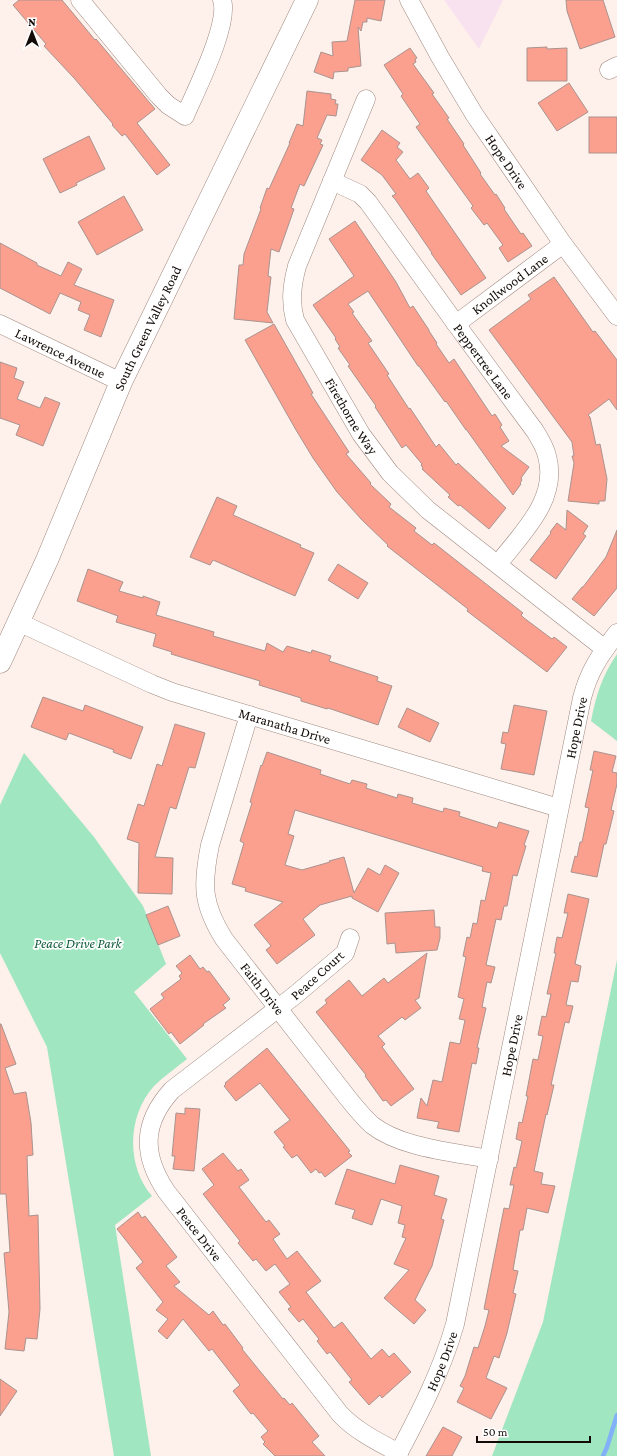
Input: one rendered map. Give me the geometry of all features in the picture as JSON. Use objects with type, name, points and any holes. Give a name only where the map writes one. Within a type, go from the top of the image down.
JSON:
[{"type":"main road","name":"South Green Valley Road","points":[[0,662],[47,560],[121,382],[307,0]]},
{"type":"street","points":[[80,0],[159,96],[168,105],[185,116],[219,31],[223,12],[222,0]]},
{"type":"street","name":"Hope Drive","points":[[409,0],[440,58],[474,114],[563,244],[617,316]]},
{"type":"street","name":"Firethorne Way","points":[[366,99],[297,266],[293,281],[292,301],[295,320],[361,434],[390,473],[428,510],[605,649]]},
{"type":"street","name":"Peppertree Lane","points":[[332,181],[360,194],[368,202],[535,431],[543,445],[548,457],[549,480],[547,493],[543,503],[523,532],[498,564]]},
{"type":"street","name":"Knollwood Lane","points":[[456,324],[563,244]]},
{"type":"street","name":"Lawrence Avenue","points":[[0,324],[121,382]]},
{"type":"street","name":"Maranatha Drive","points":[[18,622],[172,692],[559,808]]},
{"type":"street","name":"Hope Drive","points":[[398,1454],[434,1385],[449,1347],[489,1159],[559,808],[586,685],[594,665],[617,633]]},
{"type":"street","name":"Faith Drive","points":[[249,715],[210,845],[205,874],[204,886],[209,912],[215,925],[224,939],[347,1097],[372,1125],[396,1139],[426,1147],[489,1159]]},
{"type":"street","name":"Peace Court","points":[[278,1008],[345,953],[350,938]]},
{"type":"street","name":"Peace Drive","points":[[278,1008],[172,1090],[163,1100],[152,1120],[149,1141],[151,1160],[159,1180],[166,1191],[340,1414],[358,1429],[398,1454]]},
{"type":"shaded area","points":[[444,0],[503,0],[479,49]]},
{"type":"green space","points":[[617,654],[617,741],[591,721],[600,686],[607,670]]},
{"type":"green space","name":"Peace Drive Park","points":[[24,753],[94,837],[143,906],[166,964],[134,992],[187,1059],[154,1086],[145,1098],[135,1126],[133,1141],[134,1156],[144,1184],[152,1196],[115,1225],[151,1456],[114,1456],[47,1047],[0,953],[0,805]]},
{"type":"green space","points":[[617,960],[617,1456],[492,1456],[543,1322]]},
{"type":"building","points":[[19,0],[62,0],[155,109],[137,123],[170,165],[157,175],[125,134],[122,136],[74,78],[44,46],[46,44],[13,5]]},
{"type":"building","points":[[355,0],[385,0],[381,21],[367,18],[367,22],[363,22],[361,31],[358,27],[361,66],[348,68],[348,71],[334,72],[333,79],[314,72],[321,52],[333,56],[332,42],[347,41]]},
{"type":"building","points":[[566,0],[603,0],[615,37],[580,49],[567,11]]},
{"type":"building","points":[[547,47],[547,49],[567,48],[567,81],[527,81],[527,48]]},
{"type":"building","points":[[410,48],[417,58],[415,59],[416,62],[413,64],[434,93],[432,94],[449,118],[447,119],[464,144],[463,145],[481,173],[480,174],[495,195],[496,194],[521,234],[523,233],[532,246],[508,262],[499,248],[503,245],[487,223],[484,225],[471,208],[473,206],[416,127],[420,124],[401,96],[403,94],[384,65]]},
{"type":"building","points":[[569,83],[588,112],[557,131],[538,103]]},
{"type":"building","points":[[307,91],[331,94],[331,99],[336,100],[335,104],[338,104],[336,116],[327,115],[317,138],[322,140],[320,144],[323,145],[304,186],[300,184],[291,208],[294,209],[279,252],[271,249],[268,276],[271,277],[267,312],[273,323],[234,319],[239,265],[243,265],[244,254],[261,209],[260,208],[267,188],[269,189],[297,124],[303,126]]},
{"type":"building","points":[[589,117],[617,117],[617,153],[589,153]]},
{"type":"building","points":[[382,130],[400,143],[397,147],[403,152],[396,160],[410,179],[418,173],[429,188],[426,191],[486,278],[461,295],[392,196],[396,194],[382,175],[361,160]]},
{"type":"building","points":[[89,136],[105,169],[76,183],[77,185],[60,193],[43,159]]},
{"type":"building","points":[[124,196],[143,230],[97,255],[78,222]]},
{"type":"building","points":[[355,221],[396,282],[410,308],[413,306],[449,363],[454,359],[492,416],[495,414],[502,425],[500,427],[509,441],[501,446],[529,467],[521,478],[521,484],[513,495],[446,401],[445,402],[418,366],[368,291],[348,304],[354,312],[352,313],[372,341],[368,343],[389,374],[387,375],[436,447],[439,444],[456,465],[458,463],[506,508],[489,529],[448,497],[450,495],[422,469],[422,464],[406,445],[402,448],[375,407],[376,406],[348,366],[350,365],[338,348],[340,347],[335,339],[336,338],[313,305],[354,276],[329,239]]},
{"type":"building","points":[[0,243],[37,263],[37,265],[61,276],[68,262],[82,269],[74,285],[114,300],[101,337],[84,330],[90,315],[78,310],[81,302],[60,293],[50,314],[0,288]]},
{"type":"building","points":[[554,277],[593,332],[595,331],[617,360],[617,410],[609,399],[588,415],[590,417],[596,445],[600,444],[607,479],[605,501],[599,501],[599,504],[568,501],[574,463],[572,456],[574,456],[572,442],[489,330],[531,299],[528,295]]},
{"type":"building","points":[[274,324],[313,393],[311,394],[349,452],[346,454],[371,483],[370,484],[391,504],[389,507],[416,528],[414,531],[432,545],[434,543],[523,613],[521,615],[524,618],[552,639],[554,637],[567,647],[547,672],[467,611],[468,609],[387,546],[388,545],[361,519],[337,492],[313,458],[296,430],[245,340]]},
{"type":"building","points":[[0,362],[17,368],[14,378],[24,382],[17,399],[40,408],[45,397],[60,403],[43,446],[16,435],[20,425],[0,418]]},
{"type":"building","points":[[217,497],[237,506],[233,515],[301,545],[300,547],[314,553],[295,596],[213,560],[210,565],[190,557]]},
{"type":"building","points":[[567,510],[588,526],[583,534],[586,536],[556,579],[530,560],[557,523],[566,530]]},
{"type":"building","points":[[617,530],[617,588],[594,616],[572,599],[606,557]]},
{"type":"building","points":[[338,564],[368,583],[358,599],[328,580]]},
{"type":"building","points":[[88,569],[123,582],[119,591],[143,598],[143,596],[160,602],[156,615],[214,632],[213,636],[265,651],[267,643],[283,652],[287,646],[311,653],[312,650],[331,656],[329,661],[378,677],[377,681],[392,686],[378,725],[328,708],[327,709],[301,701],[301,698],[259,685],[260,681],[171,654],[172,652],[153,646],[156,634],[116,622],[118,616],[77,601]]},
{"type":"building","points":[[43,697],[83,711],[85,705],[143,727],[131,759],[113,752],[114,750],[69,733],[66,740],[31,727]]},
{"type":"building","points":[[514,705],[547,711],[534,775],[501,769],[506,744],[501,743],[503,732],[508,733]]},
{"type":"building","points":[[407,708],[439,723],[430,742],[398,727]]},
{"type":"building","points":[[175,724],[205,733],[195,768],[189,767],[176,809],[170,807],[155,857],[173,858],[172,894],[138,893],[139,843],[127,839],[138,804],[144,806],[157,764],[162,766]]},
{"type":"building","points":[[594,751],[616,756],[612,772],[617,773],[617,784],[611,810],[614,811],[606,844],[604,844],[597,877],[571,872],[575,856],[577,857],[580,842],[582,842],[589,808],[585,807],[593,770],[590,770]]},
{"type":"building","points":[[267,752],[321,770],[320,774],[350,784],[352,780],[367,784],[366,788],[397,798],[398,794],[413,798],[412,803],[443,812],[444,808],[460,812],[459,816],[497,828],[499,822],[529,831],[524,845],[526,846],[517,876],[513,875],[507,906],[504,906],[501,920],[496,919],[486,965],[495,967],[491,983],[487,982],[482,1007],[486,1008],[477,1048],[479,1048],[476,1064],[472,1063],[459,1132],[437,1128],[439,1122],[417,1118],[421,1098],[427,1106],[433,1080],[442,1082],[450,1042],[460,1044],[465,1020],[459,1019],[464,999],[458,997],[466,957],[463,956],[467,937],[470,938],[473,923],[477,924],[481,900],[485,901],[491,873],[482,871],[483,867],[295,810],[288,834],[294,836],[285,865],[302,870],[344,857],[354,893],[368,868],[380,875],[385,865],[399,873],[378,912],[352,898],[352,896],[320,905],[303,919],[315,935],[277,964],[266,950],[271,946],[254,925],[283,902],[245,891],[246,888],[232,884],[244,843],[240,841],[252,803],[250,802],[261,765],[262,766]]},
{"type":"building","points":[[568,894],[589,899],[575,964],[581,966],[578,982],[571,981],[566,1005],[573,1006],[569,1023],[565,1022],[551,1085],[554,1085],[547,1115],[546,1114],[534,1171],[543,1173],[541,1184],[555,1186],[548,1213],[527,1208],[523,1230],[520,1230],[513,1270],[518,1271],[513,1293],[516,1294],[507,1333],[499,1358],[494,1356],[486,1378],[507,1388],[491,1419],[457,1402],[464,1388],[460,1386],[465,1376],[474,1347],[478,1348],[489,1310],[484,1309],[504,1208],[509,1209],[514,1185],[510,1185],[514,1167],[516,1168],[522,1141],[516,1139],[519,1122],[522,1123],[528,1096],[526,1096],[533,1059],[538,1060],[543,1036],[538,1035],[542,1016],[546,1017],[551,994],[547,994],[556,953],[554,953],[557,937],[562,938],[568,913],[564,913]]},
{"type":"building","points":[[168,906],[180,936],[158,945],[146,915]]},
{"type":"building","points":[[434,910],[435,927],[440,927],[440,938],[437,950],[396,953],[395,943],[387,944],[385,913]]},
{"type":"building","points":[[427,953],[419,998],[415,1000],[421,1008],[405,1020],[402,1017],[378,1036],[385,1044],[382,1047],[414,1089],[391,1106],[386,1100],[383,1101],[365,1076],[366,1075],[316,1012],[327,1003],[325,1000],[349,980],[362,996],[384,978],[388,983]]},
{"type":"building","points":[[190,955],[200,969],[203,967],[207,972],[209,971],[230,999],[223,1005],[226,1008],[203,1024],[204,1025],[180,1044],[171,1032],[169,1034],[150,1009],[164,998],[161,994],[181,979],[179,976],[182,973],[176,966]]},
{"type":"building","points":[[0,1024],[16,1064],[5,1068],[14,1094],[26,1092],[31,1123],[33,1155],[27,1156],[29,1216],[38,1215],[40,1309],[37,1339],[26,1338],[24,1351],[5,1349],[9,1312],[4,1253],[10,1252],[6,1194],[0,1194]]},
{"type":"building","points":[[267,1048],[350,1151],[348,1152],[352,1156],[325,1177],[316,1169],[311,1173],[297,1155],[292,1158],[283,1147],[285,1146],[274,1132],[290,1120],[260,1083],[236,1101],[224,1086],[226,1084],[225,1083]]},
{"type":"building","points":[[185,1108],[200,1109],[194,1171],[173,1169],[175,1156],[172,1156],[176,1113],[185,1114]]},
{"type":"building","points":[[223,1153],[238,1171],[241,1169],[249,1180],[239,1187],[266,1222],[269,1220],[280,1234],[273,1239],[287,1259],[297,1251],[321,1281],[306,1292],[334,1328],[342,1322],[371,1359],[382,1349],[389,1357],[394,1353],[411,1372],[382,1398],[380,1395],[369,1405],[349,1382],[352,1380],[330,1352],[327,1354],[317,1341],[319,1339],[303,1319],[299,1322],[288,1309],[291,1307],[279,1292],[290,1284],[275,1264],[266,1271],[256,1259],[253,1261],[238,1243],[240,1241],[203,1194],[214,1185],[202,1169]]},
{"type":"building","points":[[400,1165],[439,1176],[434,1195],[447,1199],[441,1219],[444,1220],[432,1266],[415,1300],[426,1310],[414,1324],[384,1298],[409,1270],[394,1264],[406,1238],[402,1237],[405,1225],[398,1223],[402,1206],[381,1199],[372,1225],[352,1218],[355,1210],[335,1204],[347,1169],[395,1184]]},
{"type":"building","points":[[138,1212],[142,1218],[145,1216],[177,1257],[166,1266],[180,1282],[174,1286],[209,1315],[213,1311],[223,1325],[225,1324],[243,1348],[242,1349],[283,1399],[284,1398],[290,1405],[292,1403],[319,1436],[312,1442],[325,1456],[275,1456],[263,1444],[265,1442],[261,1437],[268,1431],[253,1413],[251,1414],[233,1391],[240,1385],[212,1349],[209,1351],[183,1319],[167,1339],[158,1331],[168,1319],[156,1310],[163,1302],[136,1268],[143,1262],[117,1229]]},
{"type":"building","points":[[0,1379],[17,1391],[0,1416]]},
{"type":"building","points":[[443,1427],[462,1437],[452,1456],[426,1456]]},
{"type":"waterway","points":[[603,1456],[617,1415]]}]
